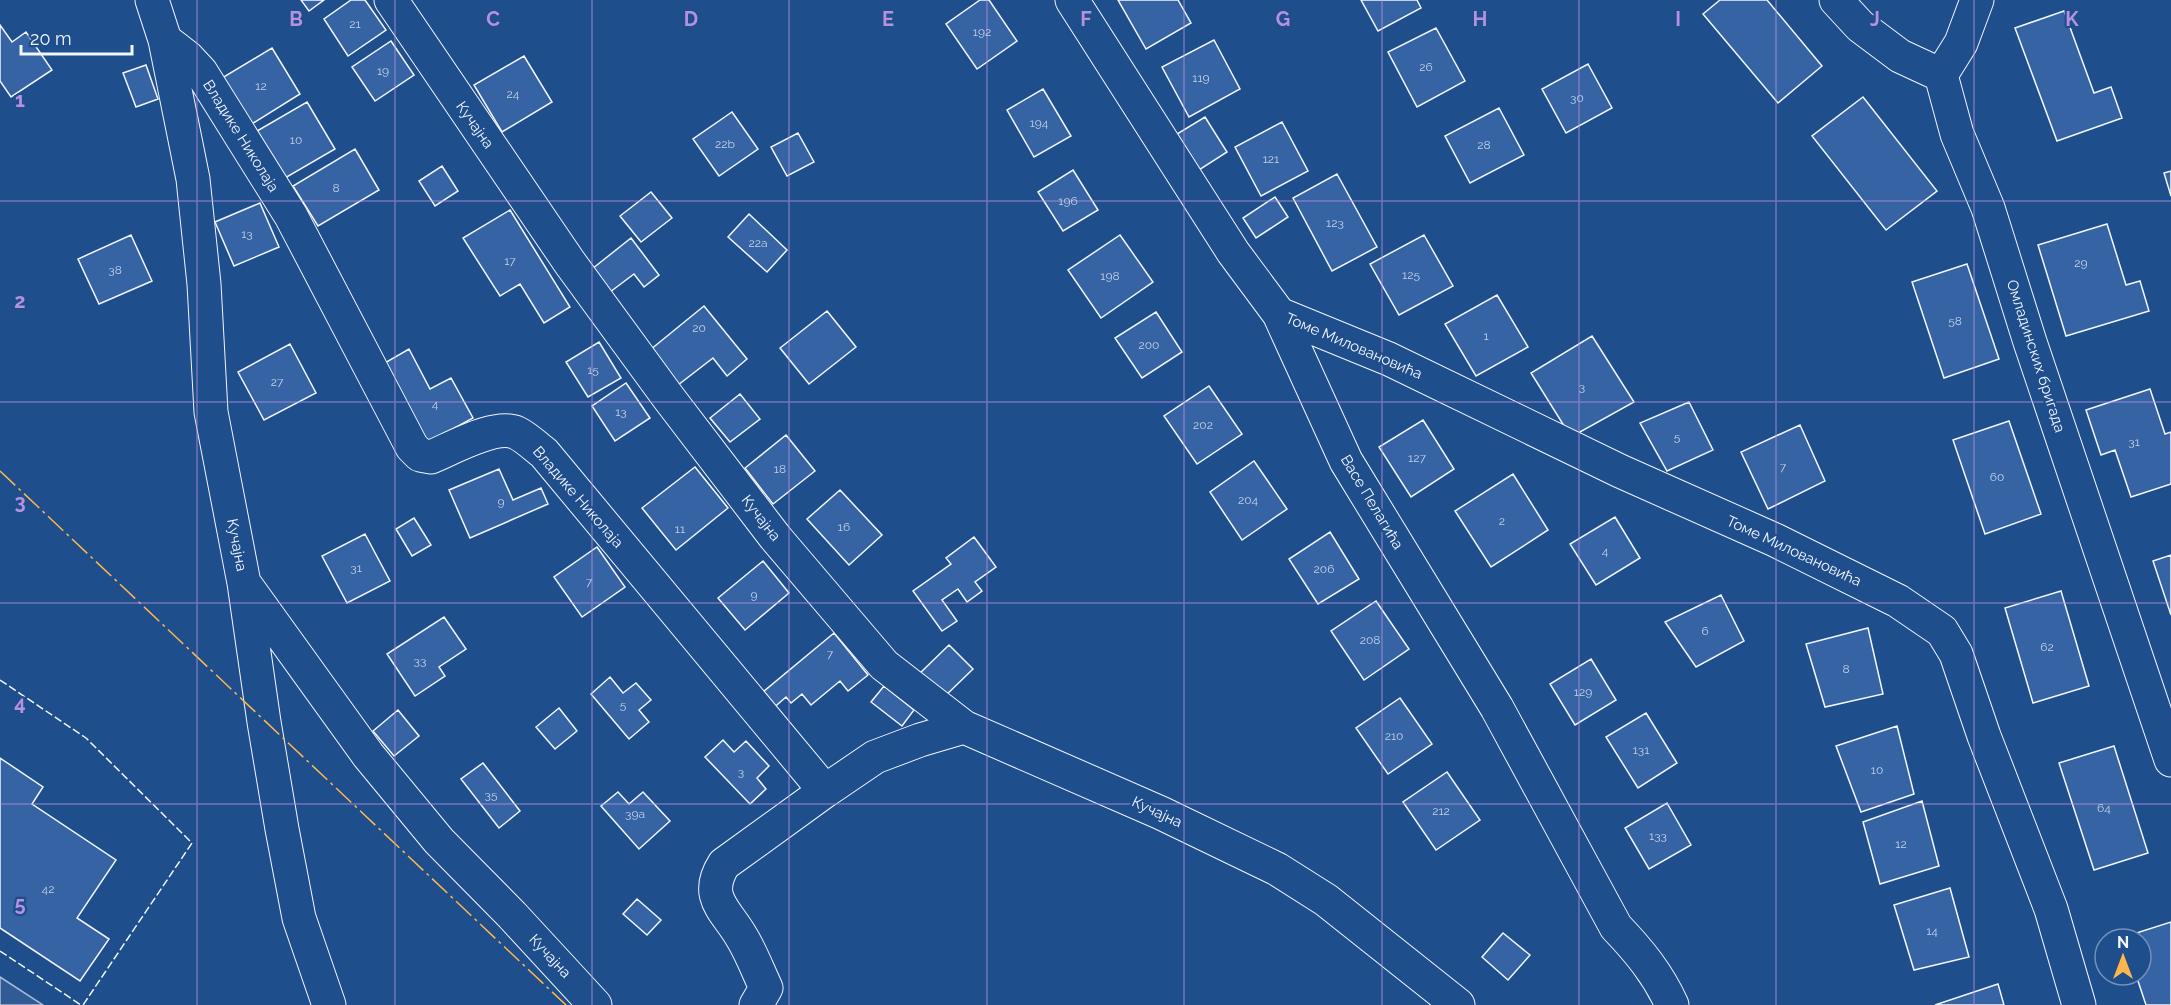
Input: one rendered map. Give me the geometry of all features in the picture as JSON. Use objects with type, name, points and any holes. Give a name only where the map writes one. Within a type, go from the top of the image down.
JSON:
[{"type":"street","name":"Кучајна","points":[[152,0],[165,40],[193,179],[204,284],[211,412],[244,583],[368,755],[439,841],[512,915],[595,1005]]},
{"type":"street","name":"Кучајна","points":[[391,0],[570,262],[775,537],[884,665],[964,727],[1161,813],[1277,869],[1326,900],[1458,1005]]},
{"type":"street","name":"Васе Пелагића","points":[[1072,0],[1233,252],[1279,314],[1346,462],[1497,708],[1616,927],[1645,958],[1661,982],[1672,1005]]},
{"type":"street","points":[[1836,0],[1860,26],[1900,56],[1941,75],[1962,43],[1977,0]]},
{"type":"street","name":"Владике Николаја","points":[[165,40],[187,57],[201,72],[291,216],[412,447],[420,455],[431,457],[497,430],[509,430],[519,434],[544,453],[825,791]]},
{"type":"street","name":"Омладинских бригада","points":[[1941,75],[1958,134],[1988,208],[2034,353],[2171,760]]},
{"type":"street","name":"Томе Миловановића","points":[[1279,314],[1389,359],[1620,471],[1775,540],[1898,601],[1942,632],[1956,654],[1984,736],[2051,909],[2079,1005]]},
{"type":"street","points":[[244,583],[264,722],[299,918],[329,1005]]},
{"type":"street","points":[[756,1005],[766,988],[741,936],[718,904],[715,890],[717,875],[724,864],[875,757],[964,727]]},
{"type":"shaded area","points":[[0,977],[43,1005],[0,1005]]},
{"type":"building","points":[[301,0],[324,0],[309,11]]},
{"type":"building","points":[[351,0],[365,0],[386,30],[348,56],[324,19]]},
{"type":"building","points":[[980,0],[989,0],[1017,41],[977,69],[946,24]]},
{"type":"building","points":[[1118,0],[1178,0],[1191,23],[1146,49]]},
{"type":"building","points":[[1361,0],[1417,0],[1421,8],[1378,31]]},
{"type":"building","points":[[1720,0],[1767,0],[1822,66],[1778,103],[1703,14]]},
{"type":"building","points":[[2064,11],[2094,93],[2111,87],[2122,118],[2057,141],[2015,28]]},
{"type":"building","points":[[0,25],[12,42],[26,32],[52,70],[11,97],[0,81]]},
{"type":"building","points":[[1436,28],[1465,81],[1417,107],[1388,52]]},
{"type":"building","points":[[1214,40],[1240,89],[1189,117],[1162,67]]},
{"type":"building","points":[[391,41],[414,75],[375,101],[352,67]]},
{"type":"building","points":[[272,48],[300,94],[250,125],[222,78]]},
{"type":"building","points":[[524,56],[552,102],[502,132],[474,85]]},
{"type":"building","points":[[1588,64],[1612,108],[1566,133],[1542,89]]},
{"type":"building","points":[[146,65],[158,99],[136,107],[123,73]]},
{"type":"building","points":[[1043,89],[1071,136],[1034,157],[1007,110]]},
{"type":"building","points":[[1863,97],[1937,191],[1886,230],[1812,136]]},
{"type":"building","points":[[307,102],[335,149],[285,178],[257,131]]},
{"type":"building","points":[[1499,108],[1524,155],[1470,183],[1445,136]]},
{"type":"building","points":[[732,112],[758,149],[719,176],[693,139]]},
{"type":"building","points":[[1205,117],[1227,152],[1199,170],[1177,134]]},
{"type":"building","points":[[1282,122],[1308,171],[1261,196],[1235,147]]},
{"type":"building","points":[[798,133],[814,162],[787,176],[771,147]]},
{"type":"building","points":[[355,149],[379,190],[318,226],[293,186]]},
{"type":"building","points":[[442,166],[458,191],[435,206],[419,181]]},
{"type":"building","points":[[1073,170],[1098,210],[1063,231],[1038,192]]},
{"type":"building","points":[[2171,171],[2171,196],[2164,173]]},
{"type":"building","points":[[1337,174],[1377,247],[1332,271],[1293,198]]},
{"type":"building","points":[[651,192],[672,218],[641,242],[620,216]]},
{"type":"building","points":[[1275,197],[1288,217],[1256,238],[1243,218]]},
{"type":"building","points":[[260,203],[279,247],[234,266],[215,222]]},
{"type":"building","points":[[510,210],[570,307],[544,323],[520,284],[500,296],[463,238]]},
{"type":"building","points":[[749,214],[787,250],[767,272],[728,237]]},
{"type":"building","points":[[2107,224],[2126,285],[2140,281],[2149,311],[2066,336],[2038,245]]},
{"type":"building","points":[[131,235],[152,281],[99,304],[78,259]]},
{"type":"building","points":[[1120,235],[1153,282],[1101,318],[1068,270]]},
{"type":"building","points":[[1424,235],[1453,286],[1399,315],[1370,264]]},
{"type":"building","points":[[631,238],[659,275],[644,287],[634,274],[610,292],[592,269]]},
{"type":"building","points":[[1967,264],[1999,359],[1944,378],[1912,282]]},
{"type":"building","points":[[1497,295],[1528,347],[1476,376],[1445,324]]},
{"type":"building","points":[[704,306],[747,359],[727,376],[713,358],[678,385],[650,350]]},
{"type":"building","points":[[827,311],[856,347],[809,384],[780,348]]},
{"type":"building","points":[[1156,312],[1182,352],[1142,378],[1115,338]]},
{"type":"building","points":[[1592,336],[1634,402],[1571,437],[1531,373]]},
{"type":"building","points":[[599,342],[621,378],[588,397],[566,362]]},
{"type":"building","points":[[290,344],[316,393],[264,420],[238,372]]},
{"type":"building","points":[[409,349],[430,389],[451,378],[473,418],[427,443],[383,364]]},
{"type":"building","points":[[626,383],[650,418],[615,441],[592,406]]},
{"type":"building","points":[[1209,386],[1242,434],[1197,464],[1164,416]]},
{"type":"building","points":[[2150,389],[2165,434],[2171,432],[2171,484],[2131,497],[2115,450],[2101,455],[2086,410]]},
{"type":"building","points":[[740,394],[760,419],[730,442],[710,418]]},
{"type":"building","points":[[1689,402],[1713,450],[1667,471],[1640,423]]},
{"type":"building","points":[[1423,420],[1454,469],[1411,497],[1379,447]]},
{"type":"building","points":[[2009,421],[2041,514],[1985,534],[1953,440]]},
{"type":"building","points":[[1800,425],[1825,481],[1768,509],[1741,452]]},
{"type":"building","points":[[786,435],[815,471],[773,504],[745,468]]},
{"type":"building","points":[[1254,461],[1287,509],[1242,540],[1210,492]]},
{"type":"building","points":[[695,467],[728,508],[676,550],[642,508]]},
{"type":"building","points":[[499,469],[513,500],[541,488],[548,504],[470,538],[449,490]]},
{"type":"building","points":[[1513,474],[1548,530],[1491,567],[1455,511]]},
{"type":"building","points":[[840,490],[882,535],[849,565],[807,519]]},
{"type":"building","points":[[1615,517],[1640,558],[1596,585],[1570,544]]},
{"type":"building","points":[[414,518],[431,545],[412,556],[396,529]]},
{"type":"building","points":[[1330,532],[1359,579],[1318,604],[1289,559]]},
{"type":"building","points":[[365,534],[390,581],[347,603],[322,556]]},
{"type":"building","points":[[974,537],[996,567],[975,582],[982,591],[967,602],[958,589],[942,600],[957,621],[942,631],[913,591],[951,564],[946,558]]},
{"type":"building","points":[[597,547],[625,587],[582,617],[554,577]]},
{"type":"building","points":[[2171,555],[2171,615],[2153,561]]},
{"type":"building","points":[[763,561],[789,593],[745,630],[718,598]]},
{"type":"building","points":[[2061,591],[2089,686],[2033,703],[2005,608]]},
{"type":"building","points":[[1721,595],[1744,641],[1696,667],[1665,622]]},
{"type":"building","points":[[1376,601],[1409,649],[1364,680],[1331,631]]},
{"type":"building","points":[[444,617],[466,649],[439,667],[445,676],[415,696],[387,654]]},
{"type":"building","points":[[1868,628],[1883,694],[1825,707],[1806,644]]},
{"type":"building","points":[[834,633],[868,675],[848,691],[840,681],[811,705],[802,694],[791,703],[786,697],[770,711],[758,696]]},
{"type":"building","points":[[949,645],[973,669],[941,700],[917,676]]},
{"type":"building","points":[[1591,659],[1616,700],[1575,725],[1550,684]]},
{"type":"building","points":[[610,677],[623,693],[636,683],[651,700],[639,710],[649,722],[629,739],[591,694]]},
{"type":"building","points":[[884,686],[914,710],[902,726],[871,702]]},
{"type":"building","points":[[1400,698],[1432,744],[1388,774],[1356,728]]},
{"type":"building","points":[[559,708],[577,731],[555,749],[536,727]]},
{"type":"building","points":[[398,710],[419,736],[394,756],[373,731]]},
{"type":"building","points":[[1646,713],[1677,763],[1638,788],[1606,737]]},
{"type":"building","points":[[1897,726],[1914,794],[1861,812],[1836,746]]},
{"type":"building","points":[[723,740],[734,752],[746,741],[769,766],[757,778],[766,789],[750,804],[705,757]]},
{"type":"building","points":[[2114,746],[2148,853],[2094,870],[2059,763]]},
{"type":"building","points":[[0,758],[43,787],[32,804],[116,860],[77,918],[109,939],[80,981],[0,928]]},
{"type":"building","points":[[483,763],[520,811],[499,828],[461,779]]},
{"type":"building","points":[[1447,772],[1480,820],[1436,850],[1403,802]]},
{"type":"building","points":[[618,792],[629,804],[643,792],[670,821],[639,849],[601,806]]},
{"type":"building","points":[[1922,801],[1939,866],[1880,884],[1863,822]]},
{"type":"building","points":[[1667,803],[1691,845],[1649,869],[1625,828]]},
{"type":"building","points":[[1950,888],[1969,957],[1914,970],[1894,905]]},
{"type":"building","points":[[637,899],[661,920],[647,935],[623,914]]},
{"type":"building","points":[[2171,922],[2171,1005],[2146,1005],[2140,987],[2153,987],[2153,928]]},
{"type":"building","points":[[1503,933],[1530,955],[1508,980],[1482,957]]},
{"type":"building","points":[[1998,984],[2004,1005],[1935,1005]]},
{"type":"fence","points":[[0,680],[86,738],[192,843],[83,1005]]},
{"type":"fence","points":[[0,951],[81,1005]]},
{"type":"power","points":[[0,471],[566,1005]]}]
